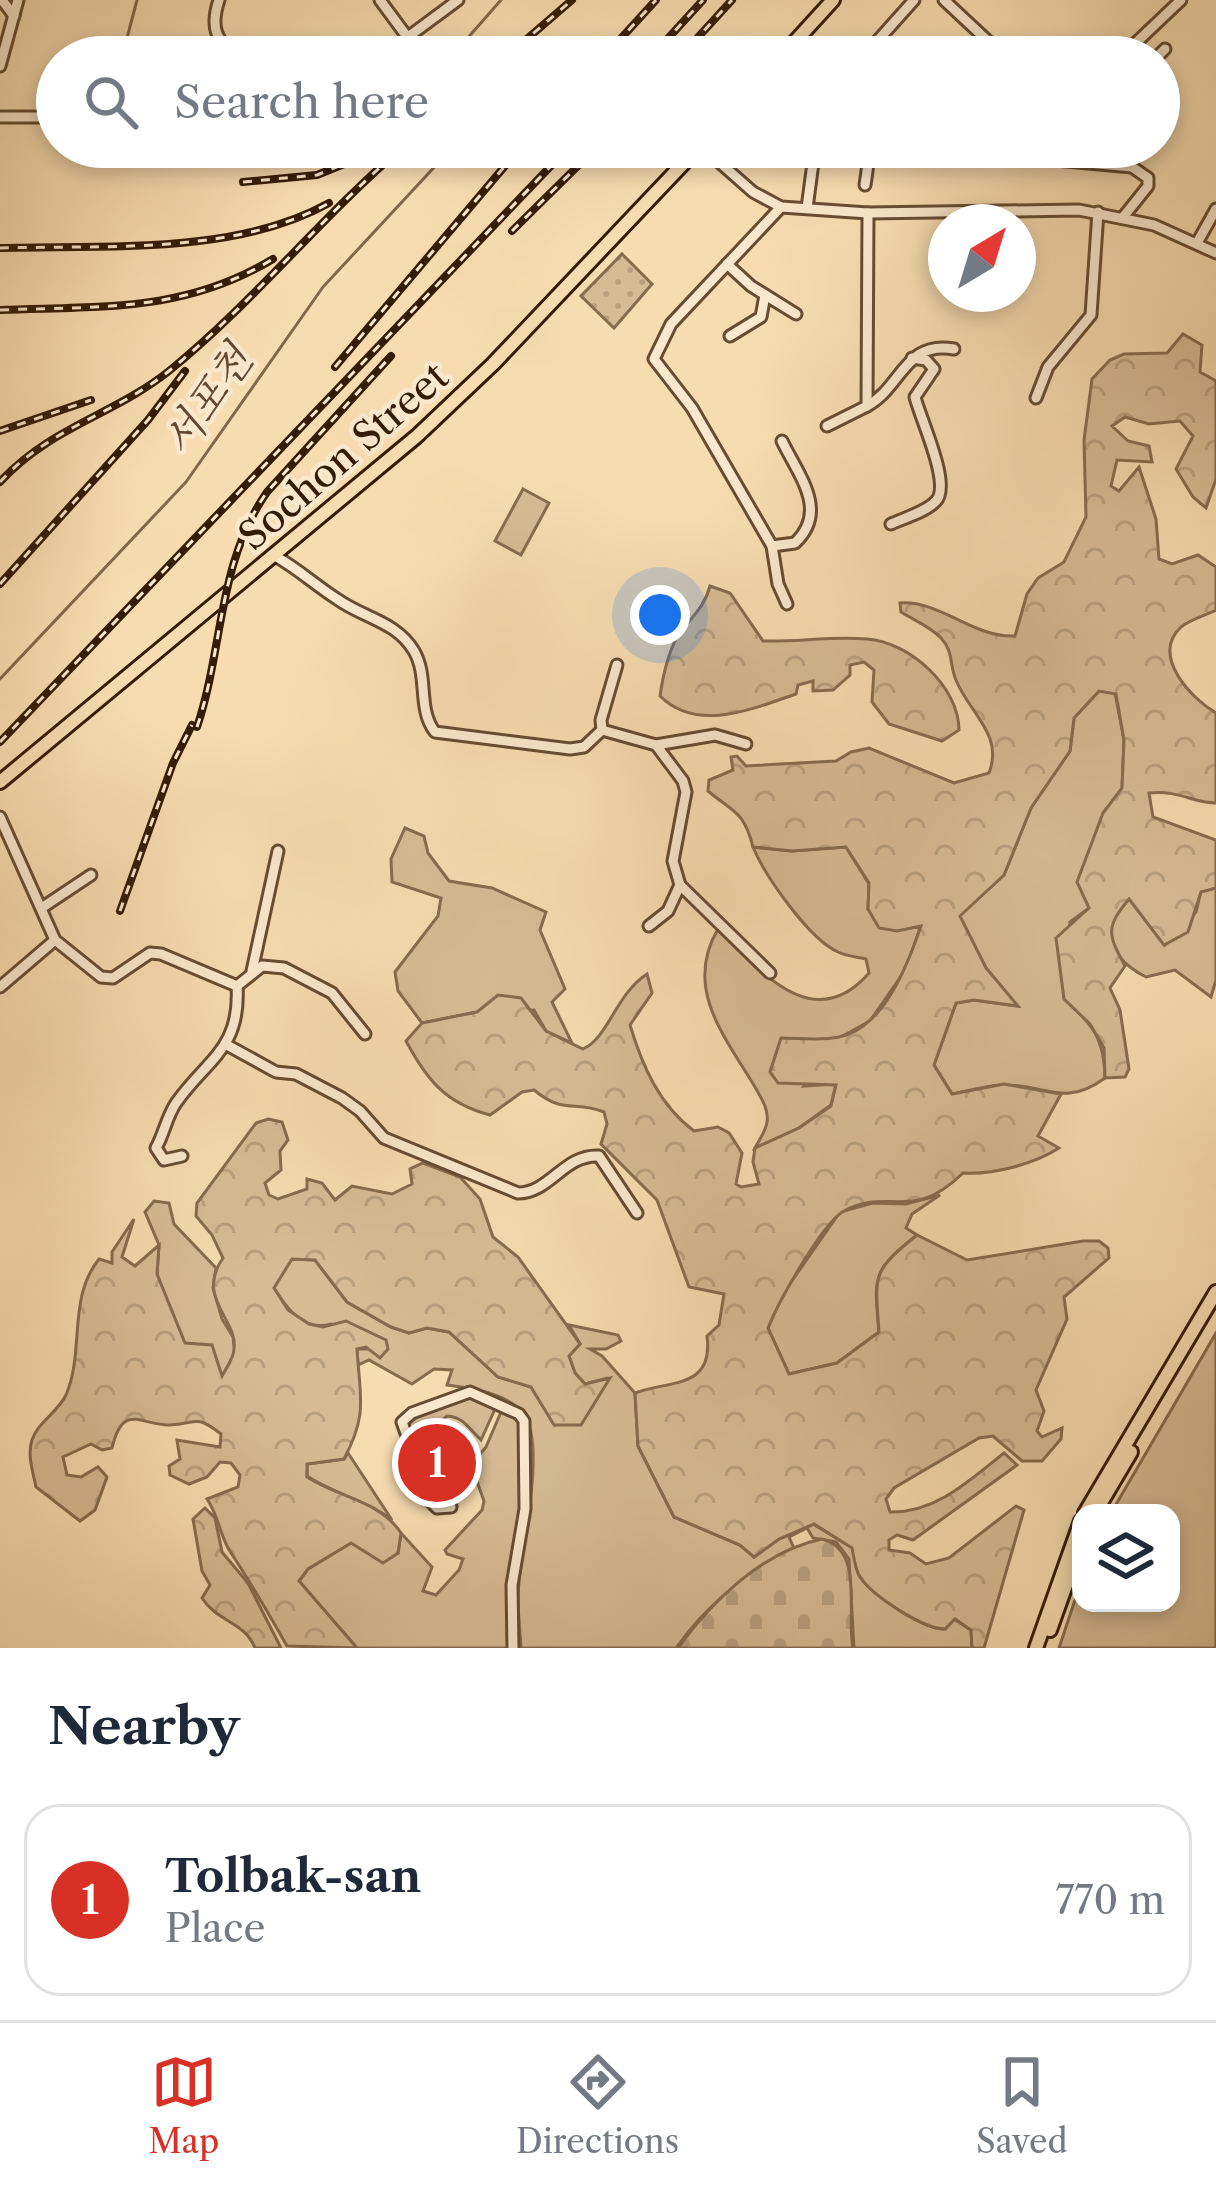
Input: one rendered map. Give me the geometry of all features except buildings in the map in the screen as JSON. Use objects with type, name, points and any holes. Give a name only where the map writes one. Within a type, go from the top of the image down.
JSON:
[{"type":"main road","points":[[800,36],[833,0]]},
{"type":"main road","name":"Sochon Street","points":[[0,782],[417,436],[493,364],[680,168]]},
{"type":"main road","points":[[1090,1504],[1216,1292]]},
{"type":"main road","points":[[1100,1504],[1216,1306]]},
{"type":"main road","points":[[1040,1648],[1072,1549]]},
{"type":"main road","points":[[1040,1648],[1072,1566]]},
{"type":"street","points":[[2,0],[14,16]]},
{"type":"street","points":[[0,66],[18,0]]},
{"type":"street","points":[[216,36],[213,17],[219,0]]},
{"type":"street","points":[[380,0],[407,36]]},
{"type":"street","points":[[411,36],[458,0]]},
{"type":"street","points":[[882,36],[914,0]]},
{"type":"street","points":[[944,0],[983,36]]},
{"type":"street","points":[[1142,36],[1181,0]]},
{"type":"street","points":[[0,117],[36,116]]},
{"type":"street","points":[[725,168],[753,192],[782,207],[868,213],[1098,212],[1124,216],[1216,253]]},
{"type":"street","points":[[807,208],[812,168]]},
{"type":"street","points":[[865,185],[868,168]]},
{"type":"street","points":[[1124,216],[1148,186],[1148,178],[1133,168]]},
{"type":"street","points":[[782,207],[671,324],[654,359],[692,407],[772,546],[778,584],[787,604]]},
{"type":"street","points":[[1197,243],[1216,209]]},
{"type":"street","points":[[1036,398],[1048,367],[1090,315],[1098,212]]},
{"type":"street","points":[[866,406],[868,213]]},
{"type":"street","points":[[727,264],[765,296],[796,314]]},
{"type":"street","points":[[730,336],[761,317],[765,296]]},
{"type":"street","points":[[827,426],[881,399],[912,358],[936,346],[954,349]]},
{"type":"street","points":[[891,524],[935,502],[941,492],[914,397],[934,369],[926,360],[912,358]]},
{"type":"street","points":[[772,546],[795,543],[814,513],[782,441]]},
{"type":"street","points":[[275,556],[342,603],[400,635],[414,651],[423,674],[425,711],[441,734],[579,749],[602,730]]},
{"type":"street","points":[[602,730],[616,665]]},
{"type":"street","points":[[602,730],[656,745],[715,735],[746,744]]},
{"type":"street","points":[[656,745],[685,788],[674,862],[680,885],[770,973]]},
{"type":"street","points":[[0,817],[55,940],[100,977],[113,978],[150,953],[237,986]]},
{"type":"street","points":[[252,971],[278,851]]},
{"type":"street","points":[[43,907],[91,875]]},
{"type":"street","points":[[649,926],[668,911],[680,885]]},
{"type":"street","points":[[0,987],[55,940]]},
{"type":"street","points":[[182,1156],[164,1160],[156,1148],[172,1106],[227,1045],[233,1032],[237,986],[252,971],[273,964],[332,993],[364,1034]]},
{"type":"street","points":[[227,1045],[275,1072],[296,1074],[342,1098],[383,1138],[518,1193],[533,1192],[580,1158],[599,1156],[637,1213]]},
{"type":"street","points":[[451,1508],[428,1502],[419,1490],[402,1422],[412,1413],[470,1392],[519,1414],[524,1421],[525,1509],[512,1586],[513,1648]]},
{"type":"green space","points":[[622,254],[652,284],[614,328],[581,296]]},
{"type":"green space","points":[[1183,334],[1202,345],[1200,372],[1216,381],[1216,479],[1206,508],[1176,469],[1193,436],[1180,421],[1149,424],[1125,417],[1112,426],[1128,441],[1149,446],[1152,462],[1117,460],[1111,486],[1119,491],[1139,467],[1156,519],[1159,559],[1172,564],[1198,555],[1216,567],[1216,610],[1181,627],[1170,651],[1186,687],[1216,713],[1216,803],[1149,793],[1153,817],[1216,840],[1216,888],[1201,892],[1188,932],[1164,945],[1129,899],[1116,917],[1112,938],[1125,966],[1110,988],[1120,1010],[1129,1069],[1125,1077],[1105,1078],[1104,1048],[1090,1024],[1064,999],[1056,938],[1089,908],[1077,882],[1103,813],[1122,788],[1124,740],[1116,694],[1099,691],[1074,718],[1070,751],[1031,808],[1004,875],[960,916],[986,968],[1018,1006],[974,1000],[956,1003],[934,1065],[952,1094],[1004,1084],[1061,1094],[1038,1136],[1059,1148],[1013,1167],[963,1173],[929,1197],[860,1204],[844,1211],[813,1247],[768,1328],[789,1374],[837,1363],[879,1332],[879,1276],[917,1235],[967,1260],[1083,1241],[1099,1241],[1108,1248],[1109,1258],[1064,1297],[1067,1319],[1036,1390],[1044,1411],[1037,1431],[1042,1437],[1062,1428],[1061,1439],[1042,1461],[1022,1461],[993,1436],[979,1438],[894,1488],[886,1499],[890,1512],[907,1511],[952,1493],[1004,1453],[1017,1465],[913,1540],[897,1535],[889,1540],[889,1550],[910,1553],[926,1564],[949,1558],[1016,1506],[1024,1510],[984,1648],[972,1648],[971,1630],[955,1619],[945,1629],[936,1628],[876,1593],[858,1574],[852,1548],[814,1524],[779,1539],[754,1557],[740,1545],[674,1517],[638,1446],[635,1393],[697,1374],[704,1365],[707,1336],[719,1325],[724,1294],[689,1287],[657,1200],[601,1144],[607,1124],[604,1112],[561,1105],[534,1090],[522,1092],[490,1115],[474,1110],[439,1088],[406,1041],[422,1023],[477,1012],[498,995],[521,998],[546,1031],[583,1049],[647,974],[652,993],[630,1025],[653,1083],[694,1131],[718,1127],[729,1133],[742,1153],[736,1184],[759,1184],[755,1148],[799,1128],[831,1106],[836,1085],[778,1083],[770,1072],[781,1038],[839,1037],[869,1021],[892,992],[921,926],[897,931],[879,928],[868,909],[869,883],[846,847],[792,851],[753,847],[742,819],[708,791],[709,780],[733,770],[731,757],[737,756],[746,766],[836,761],[869,748],[954,783],[989,773],[989,735],[956,680],[948,648],[932,630],[901,612],[900,603],[929,607],[985,631],[1015,636],[1027,594],[1038,578],[1064,562],[1086,517],[1084,440],[1092,379],[1110,360],[1124,354],[1167,353]]},
{"type":"green space","points":[[523,489],[549,503],[521,555],[495,541]]},
{"type":"green space","points":[[710,586],[730,593],[763,641],[854,638],[900,648],[941,683],[951,698],[959,730],[942,741],[889,724],[872,702],[874,670],[864,662],[850,665],[850,675],[833,690],[813,691],[813,681],[798,685],[796,694],[761,706],[708,716],[675,707],[660,696],[666,666],[677,637]]},
{"type":"green space","points":[[1099,691],[1115,693],[1124,740],[1122,789],[1103,813],[1089,908],[1070,922],[1064,998],[1095,1033],[1105,1078],[1077,1092],[1001,1085],[952,1094],[934,1065],[956,1003],[974,1000],[1017,1006],[986,968],[959,916],[1004,875],[1031,808],[1070,751],[1074,718]]},
{"type":"green space","points":[[405,828],[424,836],[428,853],[449,881],[492,888],[546,912],[540,930],[565,989],[552,1002],[572,1043],[546,1031],[534,1010],[477,1012],[422,1023],[398,991],[395,972],[438,916],[441,898],[392,882],[391,859]]},
{"type":"green space","points":[[753,847],[792,851],[846,847],[869,884],[868,909],[921,925],[906,969],[870,1021],[841,1037],[804,1086],[836,1084],[831,1105],[799,1128],[755,1148],[766,1125],[766,1108],[721,1031],[706,992],[708,951],[718,929],[770,978],[808,998],[828,999],[848,991],[869,973],[866,959],[838,952],[802,921]]},
{"type":"green space","points":[[1216,888],[1216,980],[1211,997],[1175,970],[1146,977],[1114,949],[1111,923],[1129,898],[1165,945],[1196,912],[1201,891]]},
{"type":"green space","points":[[282,1122],[288,1140],[280,1151],[281,1170],[265,1183],[269,1195],[278,1199],[307,1189],[307,1179],[322,1183],[335,1200],[352,1186],[392,1194],[412,1184],[410,1169],[423,1163],[460,1177],[480,1199],[493,1237],[518,1257],[580,1344],[569,1356],[575,1373],[585,1384],[610,1378],[581,1425],[554,1425],[531,1387],[498,1377],[449,1332],[427,1328],[409,1333],[391,1327],[347,1302],[315,1260],[292,1259],[274,1288],[288,1310],[323,1327],[346,1321],[386,1340],[388,1349],[380,1358],[366,1347],[357,1349],[359,1417],[344,1459],[307,1464],[307,1477],[382,1513],[401,1533],[398,1553],[383,1563],[351,1543],[308,1569],[299,1581],[357,1648],[287,1646],[227,1547],[207,1499],[238,1487],[240,1475],[231,1463],[220,1462],[207,1477],[189,1484],[170,1475],[169,1466],[180,1459],[177,1440],[220,1447],[221,1434],[206,1424],[134,1419],[121,1425],[112,1448],[102,1450],[91,1444],[63,1457],[67,1475],[81,1477],[98,1467],[107,1477],[95,1510],[80,1521],[36,1487],[31,1464],[35,1434],[66,1395],[72,1378],[89,1275],[99,1259],[112,1263],[112,1252],[134,1219],[122,1257],[135,1266],[159,1245],[157,1274],[185,1343],[212,1345],[222,1376],[234,1349],[213,1285],[223,1258],[196,1216],[197,1203],[256,1123]]},
{"type":"green space","points":[[940,1195],[912,1214],[906,1228],[917,1235],[883,1267],[876,1298],[879,1332],[837,1363],[789,1374],[768,1328],[782,1295],[840,1212]]},
{"type":"green space","points":[[154,1201],[169,1203],[174,1224],[216,1268],[213,1288],[235,1353],[221,1378],[185,1344],[170,1311],[157,1274],[159,1245],[145,1212]]},
{"type":"green space","points":[[292,1259],[315,1260],[347,1302],[391,1327],[409,1333],[427,1328],[449,1332],[498,1377],[531,1387],[555,1425],[608,1378],[585,1384],[575,1373],[569,1356],[580,1344],[569,1325],[618,1335],[621,1341],[606,1349],[590,1349],[635,1393],[638,1446],[674,1517],[740,1545],[754,1557],[779,1539],[813,1524],[853,1548],[858,1574],[876,1593],[936,1628],[945,1629],[954,1619],[971,1630],[972,1648],[854,1648],[849,1559],[836,1542],[813,1538],[807,1528],[789,1537],[794,1548],[715,1603],[676,1648],[521,1648],[518,1590],[533,1471],[530,1429],[524,1415],[499,1397],[447,1385],[452,1370],[434,1369],[412,1384],[369,1360],[358,1365],[357,1349],[388,1349],[331,1324],[305,1322],[291,1311],[274,1288]]},
{"type":"green space","points":[[1216,1333],[1216,1648],[1059,1648],[1072,1609],[1180,1612],[1180,1504],[1116,1504]]},
{"type":"green space","points":[[467,1396],[495,1409],[481,1440],[462,1421],[447,1416],[424,1436],[408,1433],[409,1417]]},
{"type":"green space","points":[[501,1412],[521,1421],[520,1516],[509,1648],[357,1648],[299,1581],[308,1569],[351,1543],[398,1553],[401,1533],[432,1567],[423,1591],[436,1595],[463,1559],[445,1550],[482,1510],[484,1501],[471,1465],[486,1447]]},
{"type":"green space","points":[[348,1453],[392,1520],[307,1476],[307,1464],[344,1459]]},
{"type":"green space","points":[[205,1508],[215,1518],[222,1552],[248,1583],[281,1648],[255,1648],[244,1632],[202,1598],[210,1585],[202,1571],[193,1519]]},
{"type":"green space","points":[[822,1539],[835,1545],[849,1569],[853,1648],[678,1648],[707,1613],[759,1566]]},
{"type":"waterway","points":[[128,36],[137,0]]},
{"type":"waterway","name":"서포천","points":[[469,36],[501,0]]},
{"type":"waterway","name":"서포천","points":[[0,679],[186,482],[323,287],[434,168]]},
{"type":"railway","points":[[530,36],[572,0]]},
{"type":"railway","points":[[623,36],[656,0]]},
{"type":"railway","points":[[670,36],[703,0]]},
{"type":"railway","points":[[699,36],[732,0]]},
{"type":"railway","points":[[243,182],[317,175],[334,168]]},
{"type":"railway","points":[[0,482],[61,434],[169,371],[380,168]]},
{"type":"railway","points":[[335,367],[503,168]]},
{"type":"railway","points":[[0,742],[549,168]]},
{"type":"railway","points":[[512,231],[576,168]]},
{"type":"railway","points":[[0,248],[212,239],[253,232],[329,203]]},
{"type":"railway","points":[[0,310],[174,298],[240,277],[273,259]]},
{"type":"railway","points":[[197,727],[230,577],[251,519],[267,492],[391,356]]},
{"type":"railway","points":[[0,584],[148,420],[185,371]]},
{"type":"railway","points":[[0,431],[91,400]]},
{"type":"railway","points":[[120,911],[173,763],[192,725]]},
{"type":"place","name":"Tolbak-san","points":[[437,1463]]}]
